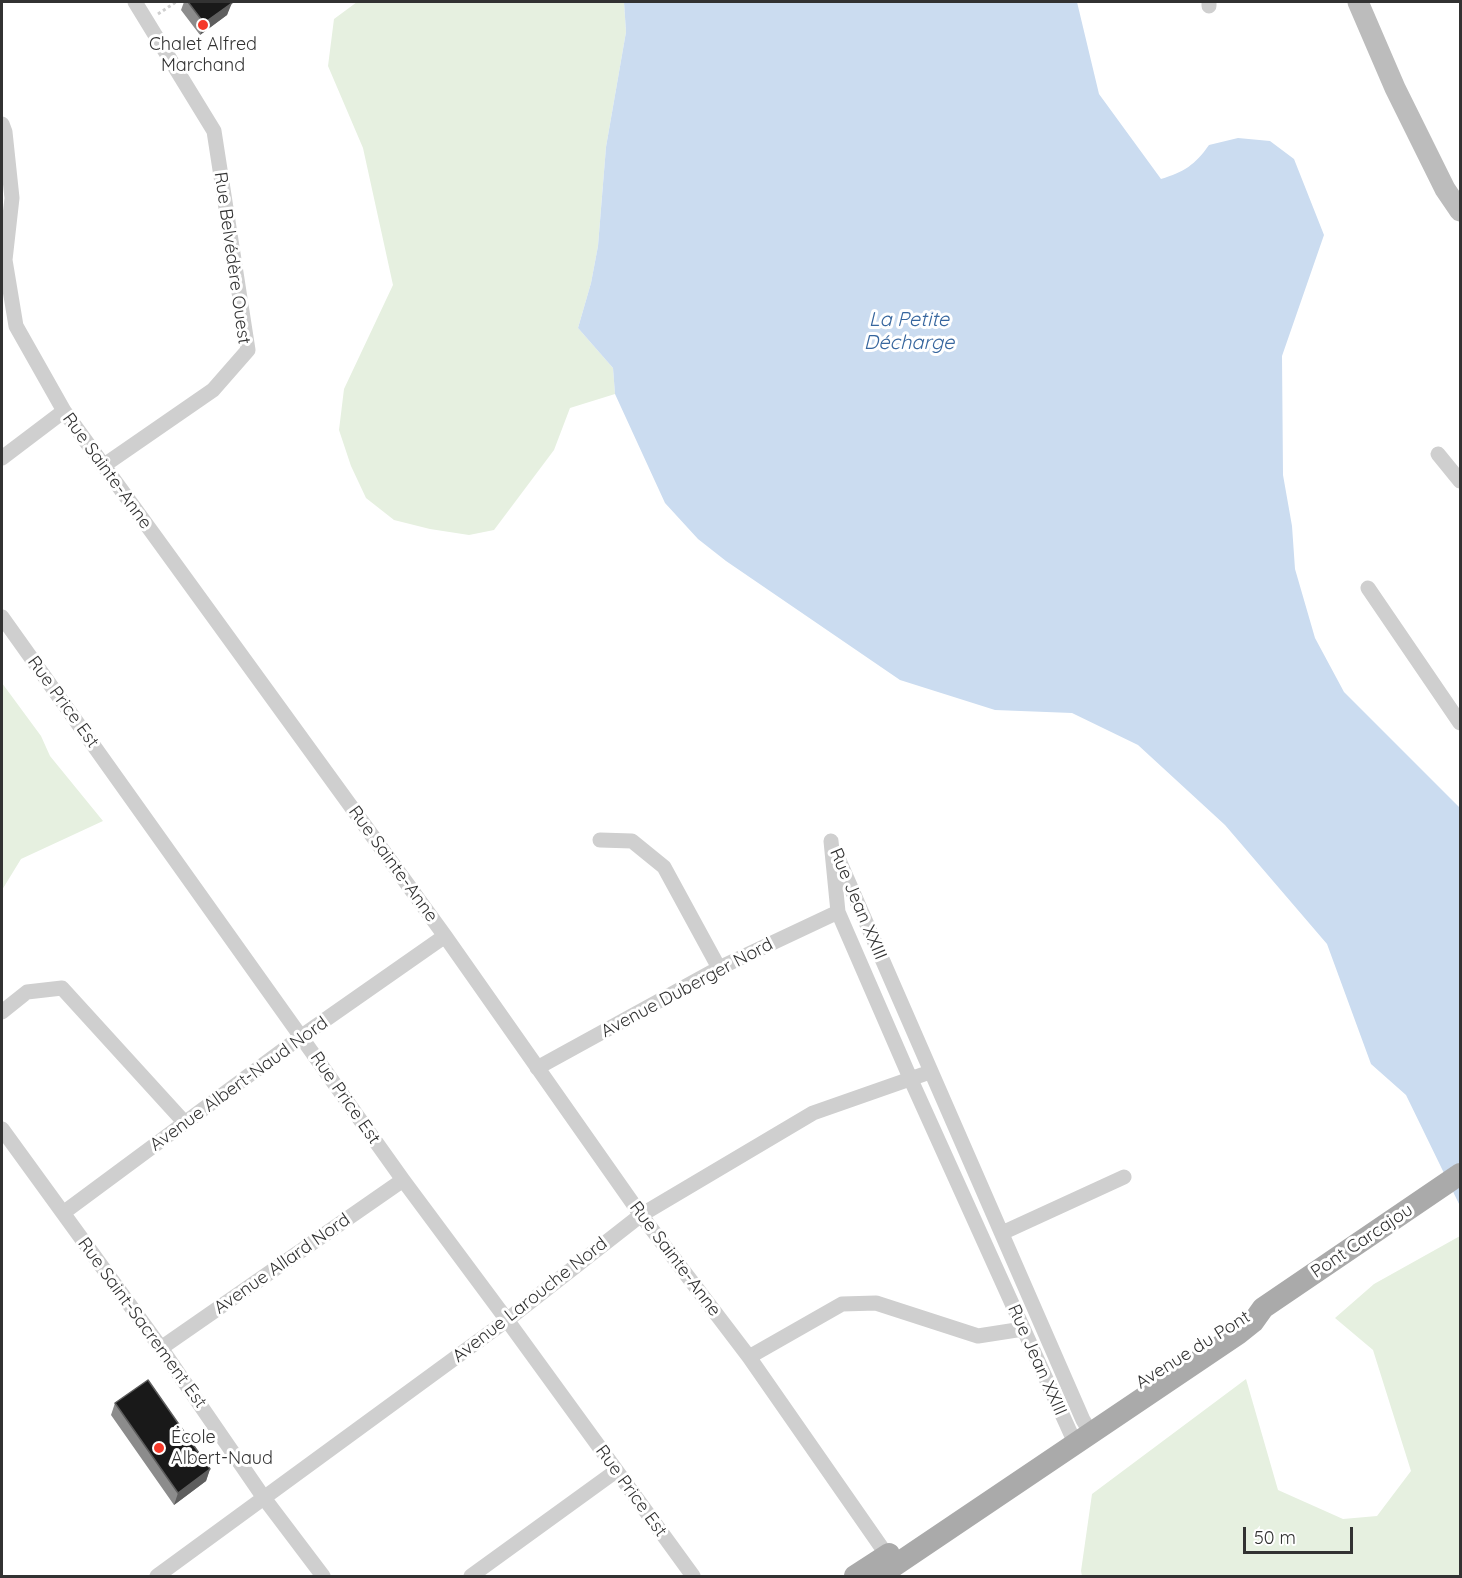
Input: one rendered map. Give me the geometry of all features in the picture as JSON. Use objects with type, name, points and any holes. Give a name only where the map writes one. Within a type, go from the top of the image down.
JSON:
[{"type":"main road","name":"Pont Carcajou","points":[[1263,1308],[1461,1174]]},
{"type":"main road","name":"Avenue du Pont","points":[[855,1576],[887,1566],[1079,1431],[1238,1334],[1253,1322],[1263,1308]]},
{"type":"street","name":"Rue Belvédère Ouest","points":[[103,466],[213,390],[248,350],[214,131],[135,2]]},
{"type":"street","points":[[1358,2],[1395,88],[1445,189],[1461,211]]},
{"type":"street","name":"Rue Sainte-Anne","points":[[2,124],[5,132],[12,198],[5,260],[16,326],[64,411],[445,936],[641,1215],[749,1357],[887,1566]]},
{"type":"street","points":[[2,458],[64,411]]},
{"type":"street","points":[[1438,454],[1461,481]]},
{"type":"street","points":[[1368,588],[1461,723]]},
{"type":"street","name":"Rue Price Est","points":[[2,617],[403,1180],[693,1576]]},
{"type":"street","points":[[600,840],[632,841],[664,867],[718,969]]},
{"type":"street","name":"Rue Jean XXIII","points":[[831,841],[1002,1233],[1079,1431],[1023,1329],[838,912],[831,841]]},
{"type":"street","name":"Avenue Duberger Nord","points":[[537,1068],[718,969],[838,912]]},
{"type":"street","name":"Avenue Albert-Naud Nord","points":[[63,1213],[302,1036],[445,936]]},
{"type":"street","points":[[2,1012],[27,992],[62,988],[185,1123]]},
{"type":"street","name":"Avenue Larouche Nord","points":[[157,1576],[507,1320],[641,1215],[813,1113],[930,1072]]},
{"type":"street","name":"Rue Saint-Sacrement Est","points":[[2,1129],[161,1348],[264,1498],[323,1576]]},
{"type":"street","points":[[1002,1233],[1124,1177]]},
{"type":"street","name":"Avenue Allard Nord","points":[[161,1348],[403,1180]]},
{"type":"street","points":[[749,1357],[842,1304],[876,1303],[978,1336],[1023,1329]]},
{"type":"street","points":[[471,1576],[616,1471]]},
{"type":"path","points":[[147,22],[176,2]]},
{"type":"green space","points":[[357,2],[624,2],[626,32],[606,147],[598,246],[591,283],[578,328],[613,368],[615,394],[570,408],[554,450],[494,530],[469,535],[394,520],[366,498],[351,466],[339,430],[344,389],[393,285],[363,148],[328,66],[334,19]]},
{"type":"green space","points":[[2,683],[41,736],[50,756],[103,821],[21,859],[2,890]]},
{"type":"green space","points":[[1460,1236],[1460,1576],[1082,1576],[1092,1494],[1246,1379],[1278,1490],[1343,1519],[1377,1516],[1411,1471],[1373,1350],[1335,1318],[1374,1284]]},
{"type":"water","name":"La Petite Décharge","points":[[624,2],[1077,2],[1099,94],[1161,179],[1188,167],[1209,145],[1238,138],[1270,141],[1294,159],[1324,235],[1282,356],[1283,475],[1292,526],[1295,569],[1315,638],[1344,692],[1460,808],[1460,1206],[1406,1095],[1371,1064],[1327,944],[1225,825],[1138,745],[1072,713],[995,710],[900,680],[726,561],[698,539],[665,503],[615,394],[613,368],[578,328],[591,283],[598,246],[606,147],[626,32]]},
{"type":"building","points":[[188,2],[231,2],[232,3],[204,23]]},
{"type":"building","name":"École Albert-Naud","points":[[148,1380],[210,1469],[178,1493],[115,1403]]},
{"type":"place","name":"Chalet Alfred Marchand","points":[[203,25]]},
{"type":"place","name":"École Albert-Naud","points":[[159,1448]]}]
